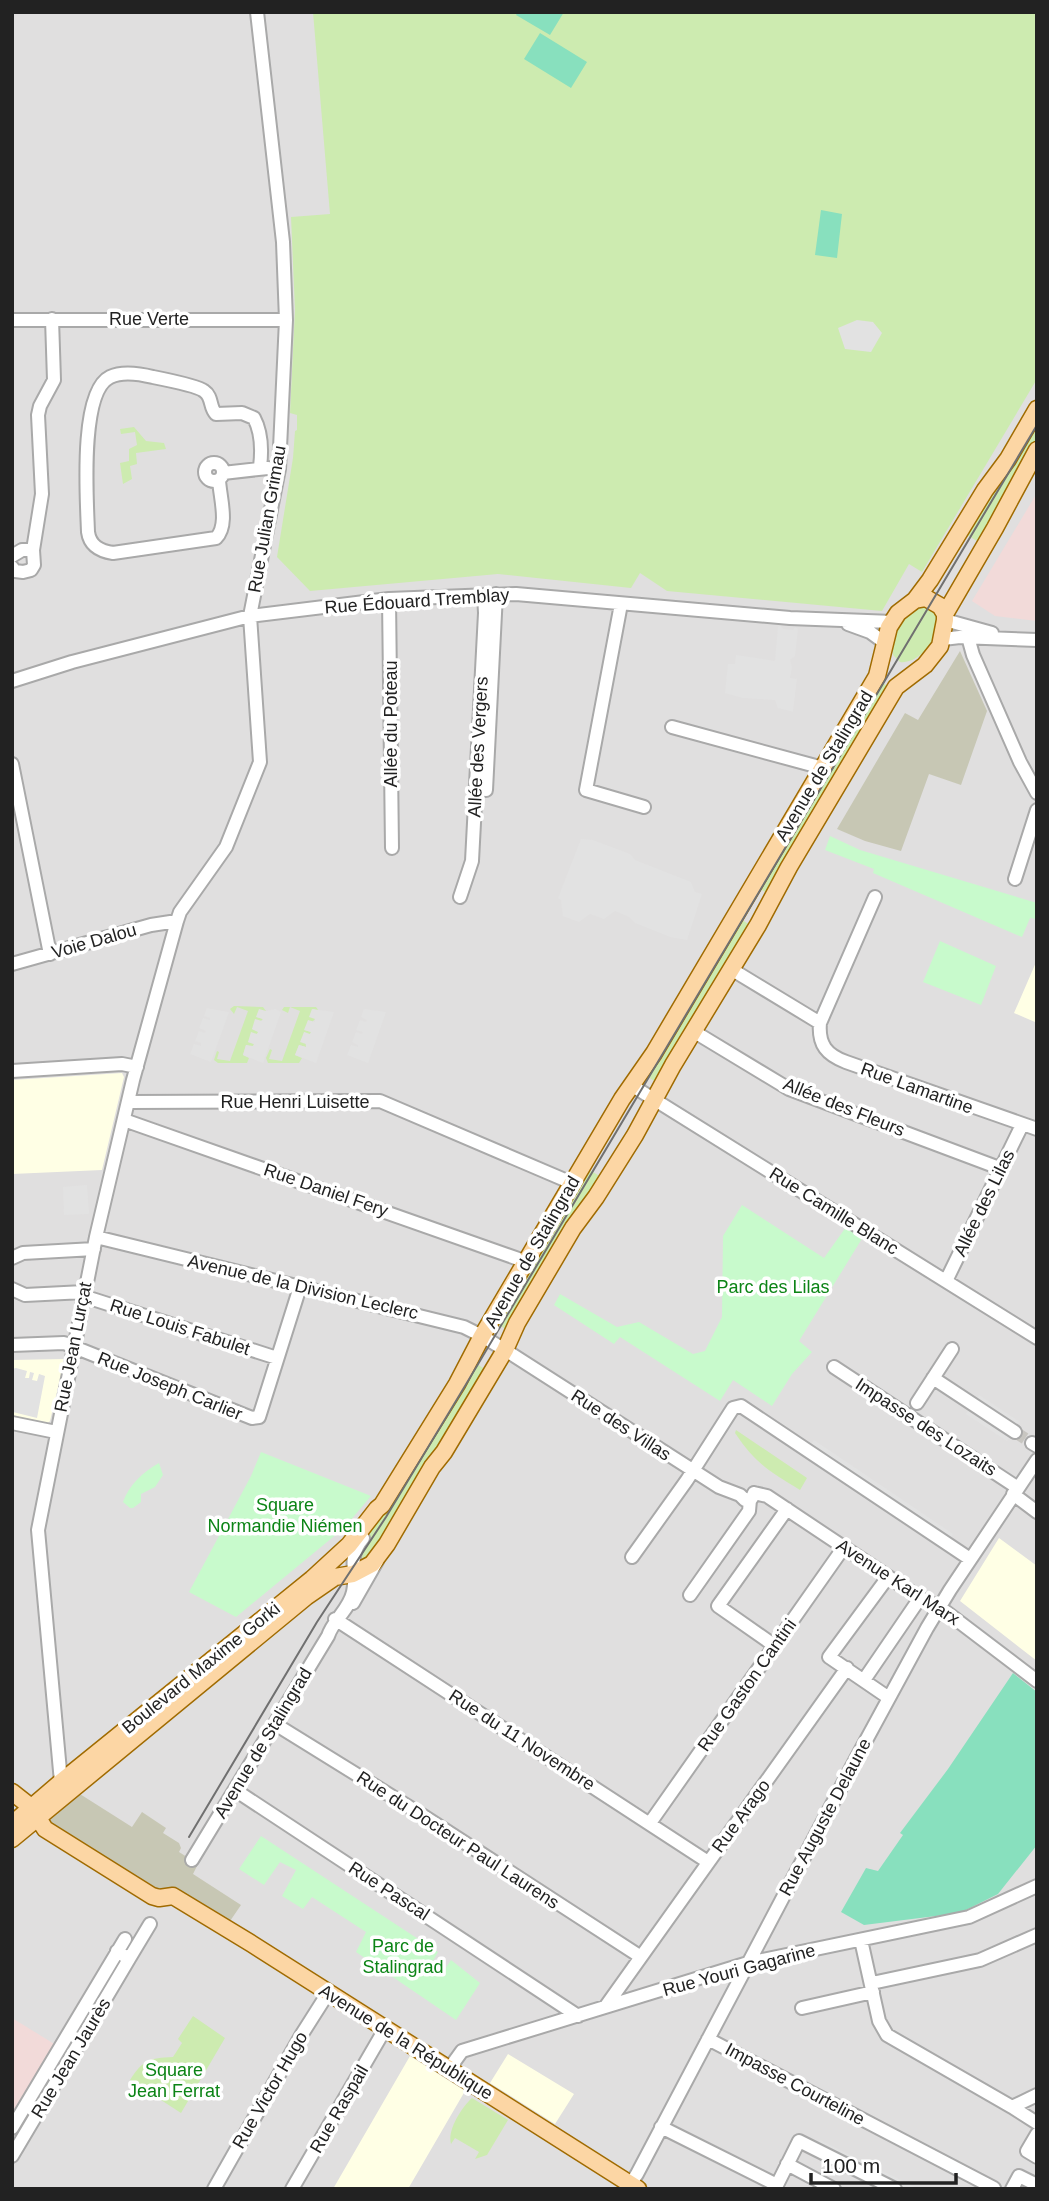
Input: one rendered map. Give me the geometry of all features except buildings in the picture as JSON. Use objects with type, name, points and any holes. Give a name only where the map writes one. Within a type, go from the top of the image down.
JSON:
[{"type":"main road","points":[[1037,408],[1008,459],[985,490],[930,580],[893,622],[885,644],[890,664],[902,671],[915,671],[933,657],[943,639],[945,617],[1037,450]]},
{"type":"main road","points":[[915,600],[926,598],[932,601],[940,606],[945,617]]},
{"type":"main road","name":"Avenue de Stalingrad","points":[[382,1506],[457,1384],[482,1336],[631,1084],[654,1053],[877,676],[885,644]]},
{"type":"main road","name":"Avenue de Stalingrad","points":[[387,1544],[505,1350],[517,1323],[573,1228],[602,1187],[656,1099],[693,1031],[896,687],[915,671]]},
{"type":"main road","name":"Boulevard Maxime Gorki","points":[[12,1839],[23,1815],[312,1578],[349,1545],[382,1506]]},
{"type":"main road","name":"Boulevard Maxime Gorki","points":[[23,1815],[306,1597],[335,1577],[353,1574],[372,1564],[387,1544]]},
{"type":"main road","name":"Avenue de la République","points":[[12,1792],[23,1815],[152,1896],[173,1896],[631,2187]]},
{"type":"street","name":"Rue Julian Grimau","points":[[177,921],[180,912],[226,847],[260,762],[250,616],[279,469],[286,320],[283,242],[257,12]]},
{"type":"street","points":[[12,567],[19,572],[33,569],[33,550],[42,494],[39,411],[54,380],[52,319]]},
{"type":"street","name":"Rue Verte","points":[[12,320],[286,320]]},
{"type":"street","points":[[260,467],[261,448],[254,418],[242,413],[216,414],[212,411],[208,394],[199,388],[149,376],[127,374],[111,377],[99,387],[92,410],[85,458],[90,541],[103,551],[113,554],[216,538],[222,531],[223,522],[221,477],[260,467],[279,469]]},
{"type":"street","points":[[12,556],[22,550],[33,550]]},
{"type":"street","points":[[486,790],[490,594]]},
{"type":"street","name":"Rue Édouard Tremblay","points":[[12,681],[72,662],[250,616],[389,599],[490,594],[790,618],[893,622]]},
{"type":"street","name":"Allée des Vergers","points":[[460,897],[472,861],[485,612],[490,594]]},
{"type":"street","name":"Allée du Poteau","points":[[389,599],[391,848]]},
{"type":"street","points":[[621,604],[586,790],[644,807]]},
{"type":"street","points":[[945,617],[1006,638]]},
{"type":"street","name":"Rue Édouard Tremblay","points":[[831,620],[857,626],[885,644]]},
{"type":"street","points":[[968,637],[973,655],[1020,762],[1037,793]]},
{"type":"street","points":[[943,639],[968,637],[1037,640]]},
{"type":"street","points":[[672,727],[823,768]]},
{"type":"street","points":[[12,764],[50,954]]},
{"type":"street","points":[[1015,879],[1037,810]]},
{"type":"street","points":[[731,970],[820,1023],[874,897]]},
{"type":"street","name":"Voie Dalou","points":[[12,964],[151,925],[177,921]]},
{"type":"street","name":"Rue Jean Lurçat","points":[[61,1782],[38,1530],[83,1294],[128,1102],[177,921]]},
{"type":"street","name":"Rue Lamartine","points":[[820,1023],[822,1044],[836,1058],[1037,1129]]},
{"type":"street","name":"Allée des Fleurs","points":[[693,1031],[789,1089],[1002,1169]]},
{"type":"street","points":[[12,1071],[122,1064],[137,1067]]},
{"type":"street","name":"Rue Camille Blanc","points":[[631,1084],[1037,1338]]},
{"type":"street","name":"Rue Henri Luisette","points":[[128,1102],[380,1101],[572,1183]]},
{"type":"street","name":"Rue Daniel Fery","points":[[124,1120],[527,1262]]},
{"type":"street","name":"Allée des Lilas","points":[[946,1281],[1021,1125]]},
{"type":"street","name":"Avenue de la Division Leclerc","points":[[12,1258],[23,1253],[95,1243],[300,1287],[449,1323],[482,1336],[505,1350]]},
{"type":"street","name":"Rue Joseph Carlier","points":[[73,1347],[252,1418],[259,1417],[300,1287]]},
{"type":"street","points":[[12,1289],[25,1295],[83,1294]]},
{"type":"street","name":"Rue Louis Fabulet","points":[[83,1294],[277,1358]]},
{"type":"street","points":[[12,1345],[64,1343],[73,1347]]},
{"type":"street","points":[[917,1403],[952,1349]]},
{"type":"street","name":"Rue des Villas","points":[[505,1350],[691,1471],[719,1487],[748,1496]]},
{"type":"street","name":"Impasse des Lozaits","points":[[834,1367],[1016,1491],[1037,1512]]},
{"type":"street","points":[[933,1378],[1015,1432]]},
{"type":"street","points":[[632,1557],[733,1408],[740,1406],[971,1559]]},
{"type":"street","points":[[12,1423],[56,1432]]},
{"type":"street","name":"Rue Auguste Delaune","points":[[631,2187],[889,1698],[940,1608],[1037,1460]]},
{"type":"street","points":[[690,1595],[749,1511],[748,1496]]},
{"type":"street","name":"Avenue Karl Marx","points":[[748,1496],[767,1496],[920,1598],[940,1608],[1037,1681]]},
{"type":"street","name":"Avenue de Stalingrad","points":[[192,1860],[328,1636],[335,1619],[344,1610],[353,1592],[355,1549],[380,1516],[382,1506]]},
{"type":"street","points":[[775,1646],[718,1606],[787,1509]]},
{"type":"street","name":"Avenue de Stalingrad","points":[[347,1626],[348,1613],[387,1544]]},
{"type":"street","name":"Rue Gaston Cantini","points":[[650,1823],[844,1547]]},
{"type":"street","points":[[888,1577],[829,1657],[889,1698]]},
{"type":"street","points":[[864,1680],[920,1598]]},
{"type":"street","name":"Rue du 11 Novembre","points":[[335,1619],[708,1862]]},
{"type":"street","name":"Rue Arago","points":[[606,2006],[847,1668]]},
{"type":"street","name":"Rue du Docteur Paul Laurens","points":[[275,1724],[422,1815],[641,1957]]},
{"type":"street","name":"Rue Pascal","points":[[235,1790],[579,2016]]},
{"type":"street","name":"Rue Youri Gagarine","points":[[449,2069],[462,2051],[606,2006],[748,1963],[969,1917],[1037,1886]]},
{"type":"street","name":"Rue Jean Jaurès","points":[[12,2156],[150,1924]]},
{"type":"street","points":[[802,2008],[980,1960],[1037,1935]]},
{"type":"street","name":"Rue Jean Jaurès","points":[[12,2128],[125,1939]]},
{"type":"street","points":[[861,1940],[879,2021],[887,2035],[1037,2123]]},
{"type":"street","points":[[117,1951],[129,1959]]},
{"type":"street","name":"Rue Victor Hugo","points":[[214,2189],[328,1993]]},
{"type":"street","name":"Rue Raspail","points":[[292,2189],[385,2029]]},
{"type":"street","points":[[65,2039],[77,2045]]},
{"type":"street","name":"Impasse Courteline","points":[[708,2039],[994,2188]]},
{"type":"street","points":[[1012,2107],[1037,2095]]},
{"type":"street","points":[[661,2127],[776,2187],[799,2141],[895,2189]]},
{"type":"street","points":[[1037,2134],[1027,2151],[1037,2157]]},
{"type":"street","points":[[787,2164],[834,2189]]},
{"type":"street","points":[[1012,2189],[1019,2176],[1037,2185]]},
{"type":"shaded area","points":[[12,12],[1037,12],[1037,2189],[12,2189]]},
{"type":"shaded area","points":[[857,320],[873,322],[882,333],[871,352],[845,349],[838,328]]},
{"type":"shaded area","points":[[1037,493],[1037,621],[995,616],[972,601]]},
{"type":"shaded area","points":[[780,625],[783,629],[798,629],[795,656],[790,660],[790,678],[797,679],[793,712],[778,708],[775,700],[743,698],[725,693],[728,664],[735,664],[736,655],[775,661]]},
{"type":"shaded area","points":[[960,651],[987,711],[961,785],[929,774],[901,851],[865,841],[837,829],[905,713],[918,720]]},
{"type":"shaded area","points":[[581,839],[593,840],[630,854],[635,860],[691,882],[695,892],[702,894],[687,940],[670,937],[635,923],[615,911],[604,919],[590,914],[579,922],[563,916],[561,900],[558,898]]},
{"type":"shaded area","points":[[1037,960],[1037,1019],[1035,1022],[1014,1013]]},
{"type":"shaded area","points":[[207,1008],[229,1012],[211,1062],[190,1054],[194,1044],[201,1046],[201,1043],[195,1041],[199,1031],[206,1031],[199,1028],[203,1018],[210,1020],[204,1016]]},
{"type":"shaded area","points":[[259,1009],[275,1009],[281,1012],[263,1063],[243,1055],[246,1045],[254,1044],[248,1042],[251,1032],[258,1032],[252,1029],[255,1019],[263,1019],[256,1017]]},
{"type":"shaded area","points":[[312,1009],[334,1012],[316,1063],[295,1055],[299,1045],[306,1047],[306,1044],[300,1042],[304,1032],[311,1032],[304,1030],[308,1020],[315,1022],[315,1019],[309,1017]]},
{"type":"shaded area","points":[[364,1009],[386,1012],[368,1063],[347,1055],[351,1045],[358,1047],[352,1042],[356,1032],[363,1032],[356,1030],[360,1020],[367,1020],[361,1017]]},
{"type":"shaded area","points":[[122,1073],[124,1077],[102,1170],[12,1174],[12,1080]]},
{"type":"shaded area","points":[[87,1185],[89,1214],[64,1215],[63,1187]]},
{"type":"shaded area","points":[[65,1359],[50,1421],[47,1424],[12,1415],[12,1360]]},
{"type":"shaded area","points":[[12,1369],[27,1371],[25,1378],[29,1378],[30,1372],[34,1373],[32,1380],[37,1381],[39,1374],[45,1376],[37,1418],[13,1412]]},
{"type":"shaded area","points":[[979,1395],[1020,1422],[1007,1441],[966,1414]]},
{"type":"shaded area","points":[[814,1440],[953,1534],[948,1541],[809,1447]]},
{"type":"shaded area","points":[[999,1538],[1037,1566],[1037,1661],[960,1601]]},
{"type":"shaded area","points":[[72,1789],[132,1827],[142,1812],[166,1828],[163,1833],[179,1843],[179,1852],[198,1864],[193,1874],[241,1905],[228,1924],[175,1888],[173,1896],[159,1898],[43,1819]]},
{"type":"shaded area","points":[[12,2018],[56,2045],[12,2118]]},
{"type":"shaded area","points":[[508,2054],[574,2094],[555,2124],[490,2083]]},
{"type":"shaded area","points":[[410,2056],[465,2091],[408,2189],[333,2189]]},
{"type":"shaded area","points":[[820,2140],[919,2189],[902,2189],[817,2146]]},
{"type":"green space","points":[[313,12],[1037,12],[1037,379],[922,572],[909,564],[882,611],[667,591],[640,573],[631,588],[498,574],[310,591],[277,557],[297,430],[297,415],[290,413],[295,310],[291,217],[330,214]]},
{"type":"green space","points":[[518,12],[564,12],[550,35],[516,15]]},
{"type":"green space","points":[[540,33],[587,62],[571,88],[524,59]]},
{"type":"green space","points":[[821,210],[842,214],[837,258],[815,255]]},
{"type":"green space","points":[[1037,417],[1037,442],[980,543],[964,533]]},
{"type":"green space","points":[[134,427],[146,441],[164,443],[166,449],[136,453],[137,464],[130,466],[132,479],[123,484],[120,463],[129,461],[129,449],[137,445],[135,432],[121,434],[120,429]]},
{"type":"green space","points":[[924,605],[937,616],[937,631],[922,654],[908,662],[900,662],[893,655],[896,631],[904,618]]},
{"type":"green space","points":[[880,681],[890,688],[770,895],[757,887]]},
{"type":"green space","points":[[830,836],[860,850],[1037,903],[1037,919],[1030,918],[1022,937],[1017,935],[873,873],[874,869],[825,850]]},
{"type":"green space","points":[[739,918],[750,925],[657,1083],[644,1074]]},
{"type":"green space","points":[[940,941],[996,966],[981,1005],[923,982]]},
{"type":"green space","points":[[234,1006],[263,1007],[266,1011],[257,1017],[263,1019],[252,1029],[259,1032],[248,1042],[254,1044],[253,1047],[246,1045],[243,1055],[249,1058],[247,1063],[218,1063],[214,1060],[217,1051],[217,1059],[230,1061],[248,1011],[237,1007],[234,1014],[230,1009]]},
{"type":"green space","points":[[290,1007],[316,1007],[319,1011],[313,1009],[315,1019],[305,1030],[311,1032],[310,1035],[304,1032],[306,1047],[299,1045],[295,1055],[302,1058],[299,1063],[268,1063],[266,1058],[270,1049],[269,1059],[282,1061],[300,1011]]},
{"type":"green space","points":[[586,1168],[603,1178],[509,1331],[497,1324]]},
{"type":"green space","name":"Parc des Lilas","points":[[742,1205],[824,1258],[846,1227],[863,1237],[799,1341],[812,1352],[792,1374],[772,1406],[733,1380],[720,1401],[620,1337],[614,1344],[554,1305],[560,1294],[617,1327],[639,1322],[693,1354],[705,1351],[722,1317],[723,1236]]},
{"type":"green space","points":[[475,1363],[485,1369],[374,1554],[360,1561],[359,1547],[387,1508]]},
{"type":"green space","points":[[736,1430],[807,1478],[800,1490],[757,1460],[735,1433]]},
{"type":"green space","name":"Square Normandie Niémen","points":[[261,1452],[371,1496],[344,1528],[236,1617],[189,1592]]},
{"type":"green space","points":[[159,1463],[163,1475],[155,1487],[141,1494],[141,1502],[130,1508],[123,1502],[129,1490],[142,1475]]},
{"type":"green space","points":[[1013,1673],[1037,1692],[1037,1845],[998,1894],[960,1913],[864,1925],[841,1912],[866,1868],[878,1871],[903,1835],[900,1833],[948,1769]]},
{"type":"green space","name":"Parc de Stalingrad","points":[[261,1836],[438,1952],[433,1961],[445,1969],[451,1960],[480,1983],[456,2020],[356,1952],[366,1932],[312,1897],[303,1909],[282,1896],[296,1870],[280,1862],[264,1885],[239,1869]]},
{"type":"green space","name":"Square Jean Ferrat","points":[[193,2016],[225,2038],[181,2113],[130,2080],[147,2061],[173,2057],[182,2043],[178,2039]]},
{"type":"green space","points":[[472,2098],[508,2120],[487,2155],[475,2159],[479,2152],[455,2138],[451,2144],[450,2138],[456,2119]]},
{"type":"tunnel","points":[[1015,1432],[1032,1443]]},
{"type":"tram line","points":[[189,1837],[317,1622],[386,1517],[465,1386],[1037,425]]}]
